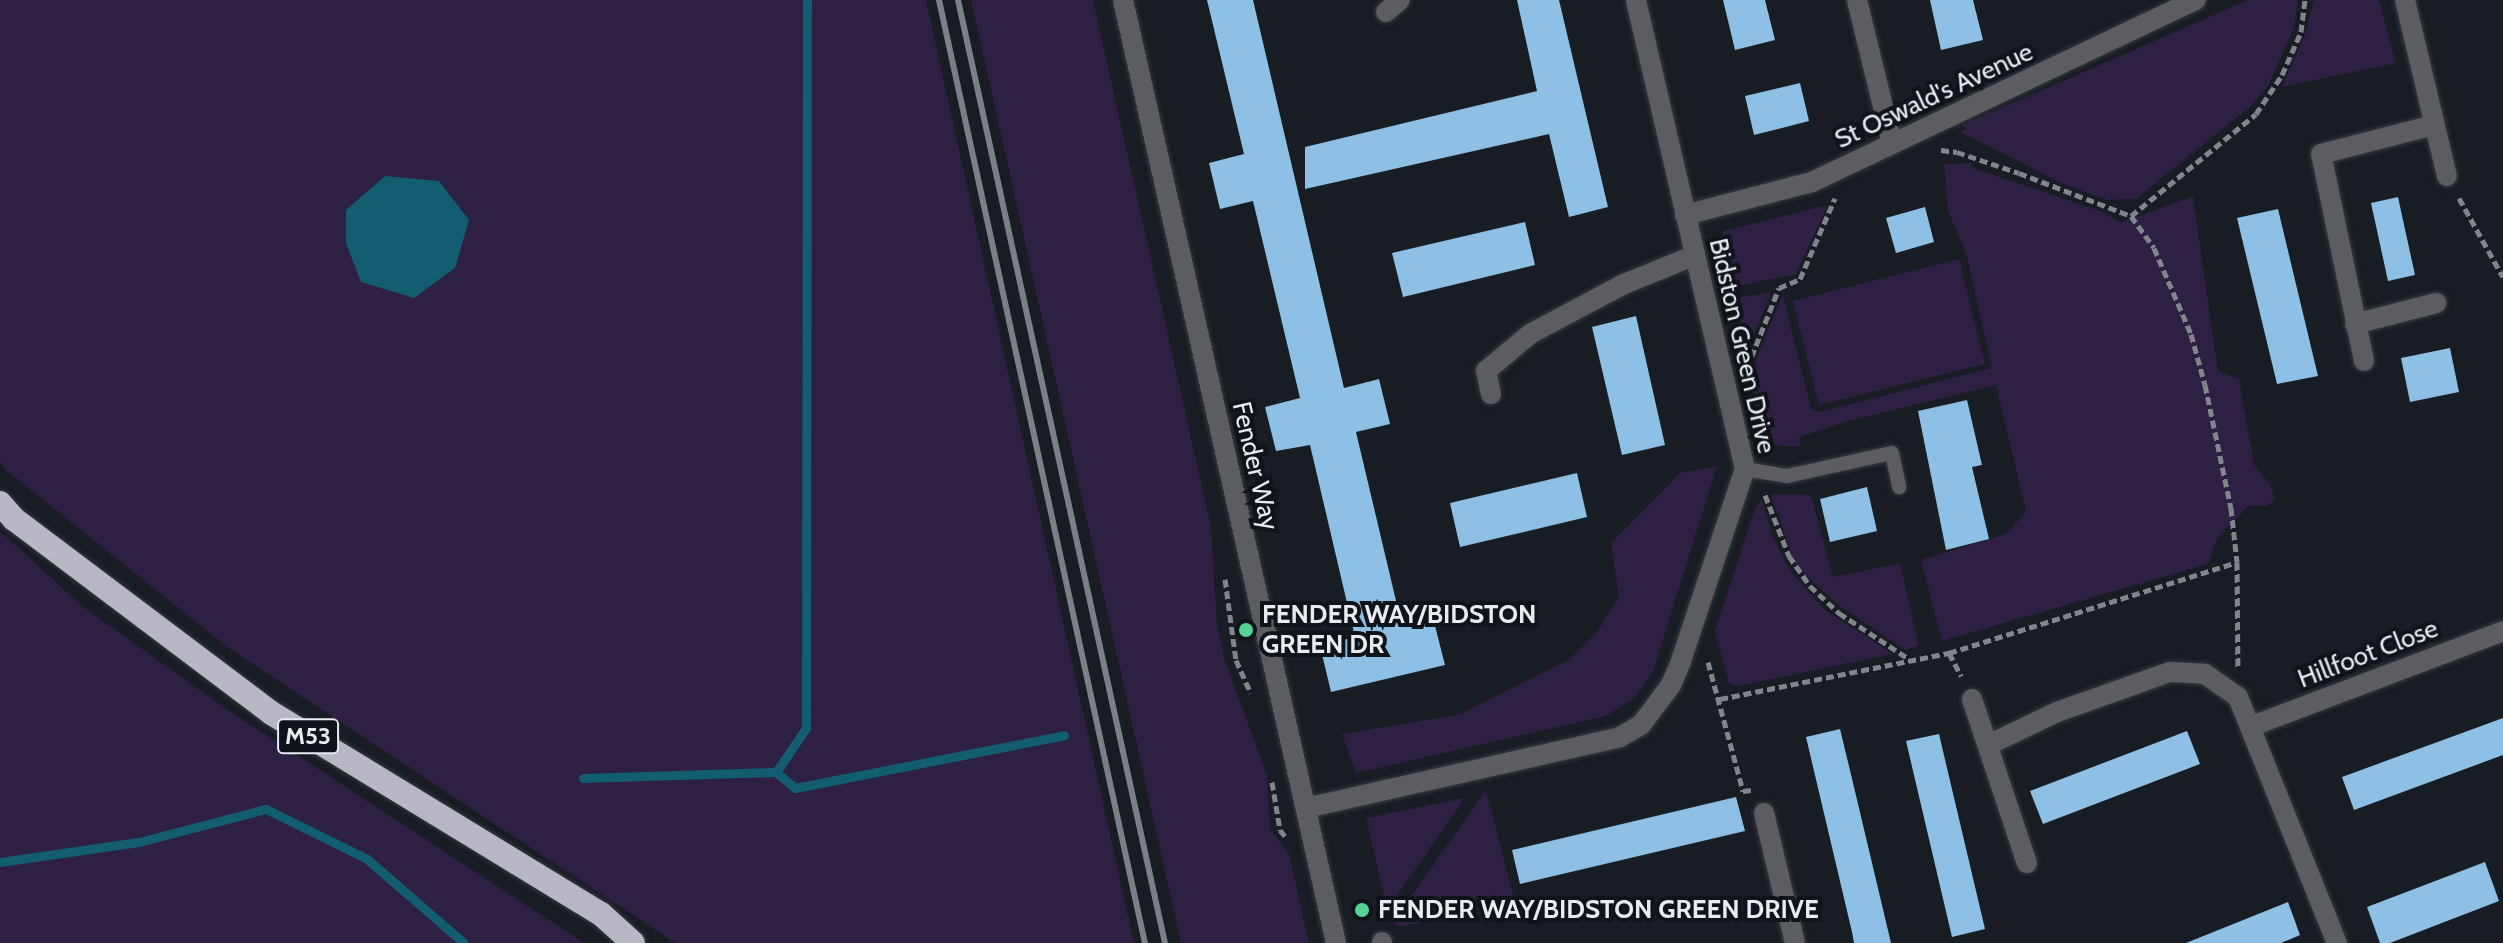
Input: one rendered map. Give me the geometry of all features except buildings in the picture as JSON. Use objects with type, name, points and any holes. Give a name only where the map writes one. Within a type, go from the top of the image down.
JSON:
[{"type":"highway","name":"M53","points":[[0,503],[14,519],[273,714],[601,914],[633,943]]},
{"type":"street","name":"Fender Way","points":[[1123,0],[1336,943]]},
{"type":"street","name":"Bidston Green Drive","points":[[1306,808],[1620,737],[1641,725],[1671,685],[1745,469],[1636,0]]},
{"type":"street","points":[[1857,0],[1892,144]]},
{"type":"street","name":"St Oswald's Avenue","points":[[1685,215],[1800,185],[1846,167],[2196,0]]},
{"type":"street","points":[[2405,0],[2447,176]]},
{"type":"street","points":[[2364,361],[2321,154],[2434,125]]},
{"type":"street","points":[[1491,394],[1486,371],[1530,334],[1622,285],[1695,255]]},
{"type":"street","points":[[2355,324],[2436,303]]},
{"type":"street","name":"Hillfoot Close","points":[[2252,726],[2503,631]]},
{"type":"street","points":[[1988,745],[2057,712],[2170,672],[2205,674],[2238,697],[2337,943]]},
{"type":"street","points":[[1972,699],[2027,863]]},
{"type":"street","points":[[1764,813],[1795,943]]},
{"type":"lane","points":[[1745,469],[1787,476],[1892,453],[1899,487]]},
{"type":"path","points":[[2131,216],[2256,114],[2282,75],[2301,32],[2305,0]]},
{"type":"path","points":[[1892,144],[1957,152],[2131,216],[2154,248],[2191,334],[2231,508],[2237,562],[2238,697]]},
{"type":"path","points":[[1731,410],[1779,288],[1800,279],[1826,223],[1846,167]]},
{"type":"path","points":[[2447,176],[2503,277]]},
{"type":"path","points":[[1745,469],[1767,498],[1789,556],[1810,586],[1839,613],[1910,660]]},
{"type":"path","points":[[1720,699],[1949,653],[2237,562]]},
{"type":"path","points":[[1694,618],[1720,699],[1743,791],[1759,789],[1764,813]]},
{"type":"shaded area","points":[[0,0],[926,0],[1134,943],[675,943],[227,647],[7,471],[0,462]]},
{"type":"shaded area","points":[[971,0],[1093,0],[1211,527],[1217,624],[1225,661],[1267,775],[1270,829],[1289,853],[1309,943],[1181,943]]},
{"type":"shaded area","points":[[2248,0],[2298,0],[2294,28],[2268,86],[2252,105],[2136,199],[2107,200],[2063,184],[1960,132],[1966,129],[1962,125]]},
{"type":"shaded area","points":[[2314,0],[2379,0],[2396,63],[2282,87],[2305,34]]},
{"type":"shaded area","points":[[1971,163],[1973,168],[2103,212],[2120,223],[2193,196],[2218,371],[2239,379],[2254,465],[2270,484],[2275,500],[2267,506],[2248,506],[2218,537],[2208,564],[1942,641],[1921,560],[2006,534],[2026,512],[1996,385],[1845,422],[1799,437],[1800,446],[1780,446],[1765,440],[1749,377],[1783,294],[1811,408],[1820,412],[1992,368],[1966,253],[1948,211],[1944,164]]},
{"type":"shaded area","points":[[1828,205],[1796,274],[1729,288],[1719,240],[1724,231]]},
{"type":"shaded area","points":[[1959,259],[1985,364],[1819,405],[1793,301]]},
{"type":"shaded area","points":[[1771,292],[1744,361],[1729,300]]},
{"type":"shaded area","points":[[1717,466],[1653,672],[1634,698],[1606,716],[1356,773],[1342,734],[1461,714],[1569,660],[1596,633],[1619,597],[1611,543],[1680,473]]},
{"type":"shaded area","points":[[1771,494],[1811,495],[1833,577],[1900,563],[1919,646],[1905,650],[1840,606],[1796,567]]},
{"type":"shaded area","points":[[1762,500],[1773,538],[1791,572],[1825,610],[1893,654],[1738,686],[1729,684],[1715,631],[1755,508]]},
{"type":"shaded area","points":[[0,531],[82,606],[225,708],[584,943],[0,943]]},
{"type":"shaded area","points":[[1486,790],[1515,902],[1399,927],[1393,922]]},
{"type":"shaded area","points":[[1465,798],[1387,910],[1366,818]]},
{"type":"water","points":[[385,176],[439,181],[469,220],[455,268],[414,298],[361,282],[346,243],[346,210]]},
{"type":"waterway","points":[[807,0],[806,728],[776,772],[795,788],[1064,735]]},
{"type":"waterway","points":[[583,778],[776,772]]},
{"type":"waterway","points":[[0,862],[139,842],[266,809],[367,859],[464,943]]},
{"type":"railway","points":[[939,0],[1145,943]]},
{"type":"railway","points":[[958,0],[1165,943]]},
{"type":"place","name":"FENDER WAY/BIDSTON GREEN DR","points":[[1246,630]]},
{"type":"place","name":"FENDER WAY/BIDSTON GREEN DRIVE","points":[[1362,910]]}]
